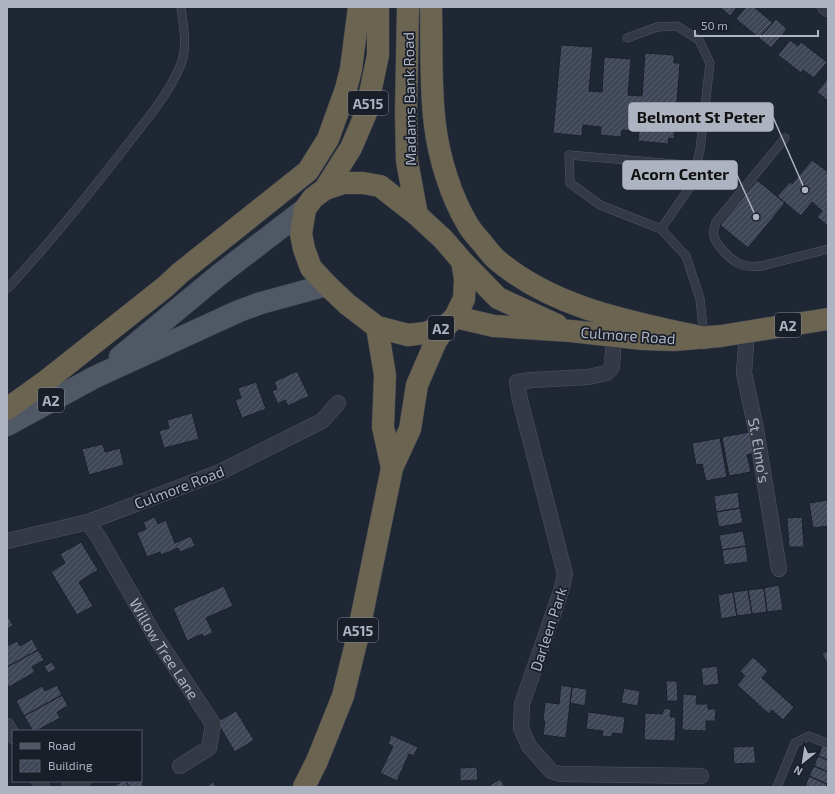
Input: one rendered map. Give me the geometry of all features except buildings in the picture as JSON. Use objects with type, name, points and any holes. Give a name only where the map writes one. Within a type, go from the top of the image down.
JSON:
[{"type":"highway","points":[[7,409],[153,296],[308,171],[328,139],[346,89],[351,69],[359,7]]},
{"type":"highway","name":"Madams Bank Road","points":[[325,189],[351,148],[366,113],[378,55],[378,7]]},
{"type":"highway","name":"Madams Bank Road","points":[[408,7],[406,112],[407,161],[417,215]]},
{"type":"highway","points":[[431,7],[433,109],[440,152],[454,196],[468,226],[496,260],[548,294],[573,304],[635,323],[704,338]]},
{"type":"highway","name":"A2","points":[[344,183],[363,183],[380,186],[417,215],[443,239],[462,261],[465,279],[464,299],[451,322],[425,333],[408,335],[377,327],[347,304],[311,268],[300,234],[305,209],[313,198],[325,189],[344,183]]},
{"type":"highway","name":"Culmore Road","points":[[462,261],[498,298],[571,331]]},
{"type":"highway","name":"Culmore Road","points":[[451,322],[571,331],[643,339],[704,338],[828,319]]},
{"type":"highway","name":"A515","points":[[304,787],[318,761],[343,696],[357,639],[392,468],[410,430],[417,385],[436,341],[451,322]]},
{"type":"highway","name":"A515","points":[[377,327],[385,375],[384,426],[392,468]]},
{"type":"main road","name":"A2","points":[[95,377],[219,275],[305,209]]},
{"type":"main road","name":"A2","points":[[7,425],[95,377],[239,311],[261,303],[327,285]]},
{"type":"street","name":"St. Elmo's","points":[[747,332],[744,373],[756,430],[779,569]]},
{"type":"street","name":"Darleen Park","points":[[614,336],[612,367],[607,373],[517,382],[520,400],[565,574],[562,591],[522,704],[521,728],[529,746],[551,771],[560,774],[701,776]]},
{"type":"street","name":"Culmore Road","points":[[7,541],[88,522],[220,472],[322,421],[338,403]]},
{"type":"street","name":"Willow Tree Lane","points":[[88,522],[99,538],[155,636],[213,724],[209,748],[180,766]]},
{"type":"street","points":[[69,787],[81,782]]},
{"type":"lane","points":[[7,289],[88,196],[169,88],[182,63],[185,38],[181,7]]},
{"type":"lane","points":[[627,38],[657,27],[677,26],[699,40],[710,63],[697,166],[692,184],[661,229]]},
{"type":"lane","points":[[785,138],[716,222],[713,230],[714,236],[718,243],[734,261],[742,265],[752,267],[762,266],[828,249]]},
{"type":"lane","points":[[697,166],[569,155],[570,183],[600,205],[661,229],[686,256],[700,299],[704,338]]},
{"type":"lane","points":[[777,787],[795,743],[809,736],[828,744]]},
{"type":"place","name":"Belmont St Peter","points":[[805,190]]},
{"type":"place","name":"Acorn Center","points":[[756,217]]}]
